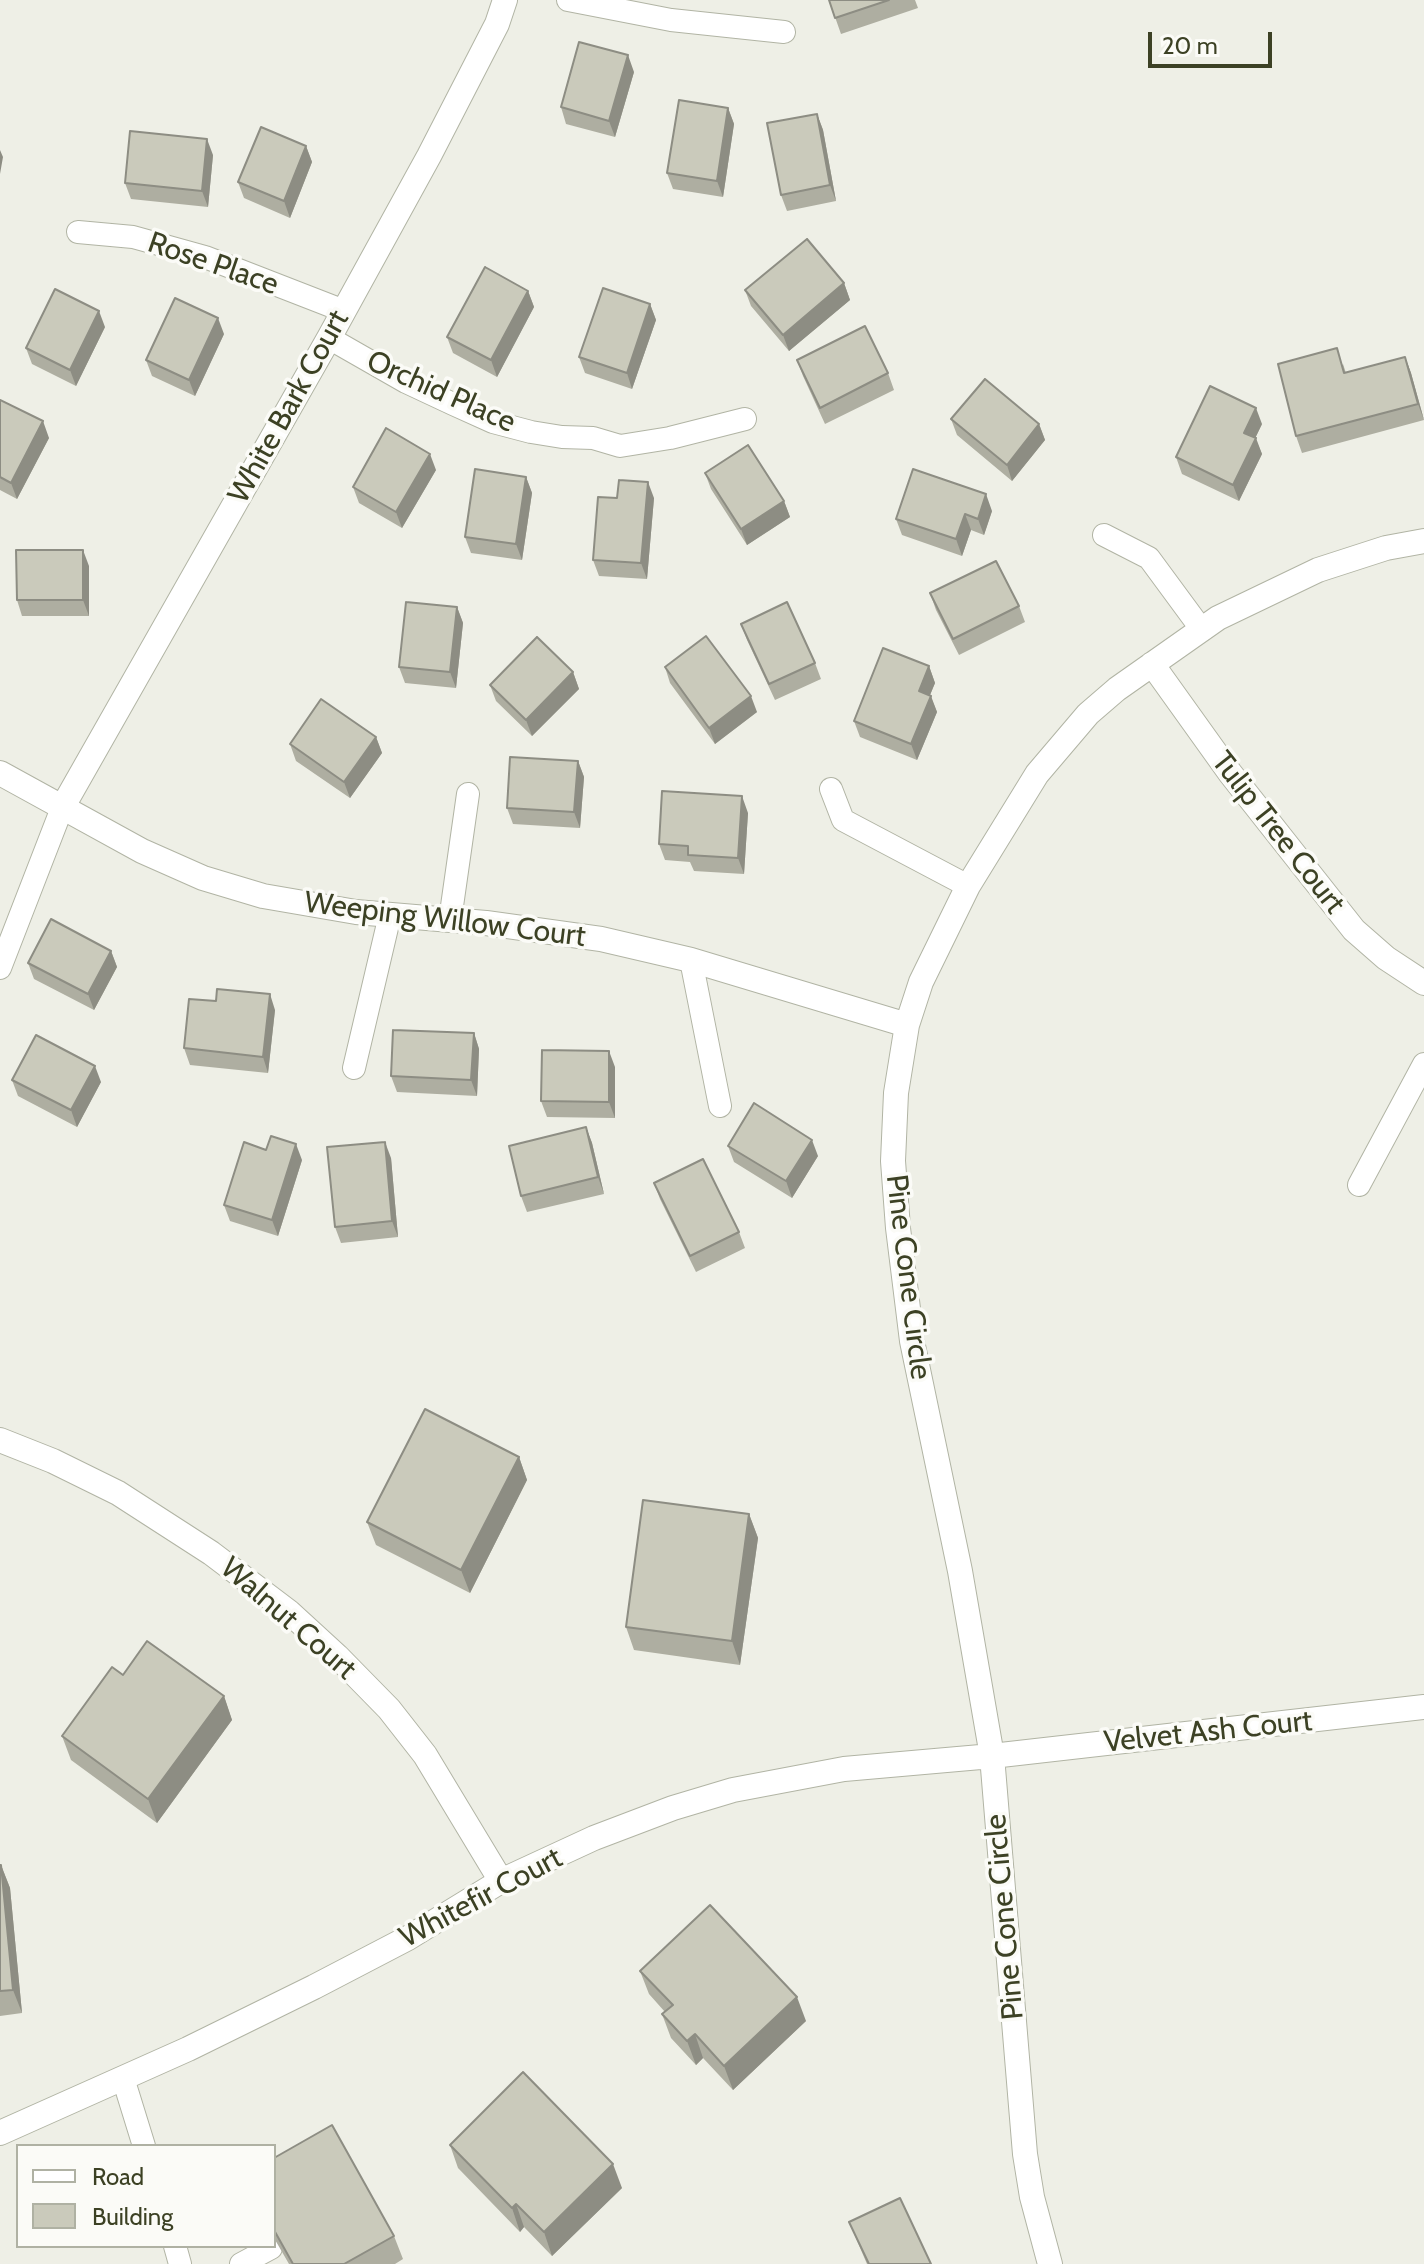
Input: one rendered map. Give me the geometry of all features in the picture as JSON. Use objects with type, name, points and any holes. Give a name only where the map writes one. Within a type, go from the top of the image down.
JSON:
[{"type":"street","name":"White Bark Court","points":[[62,808],[344,311],[468,82],[497,24],[505,0]]},
{"type":"street","name":"Pine Cone Circle","points":[[1050,2264],[1032,2197],[1025,2154],[992,1756],[960,1571],[912,1341],[898,1228],[893,1161],[896,1093],[907,1025],[921,982],[968,886],[1010,815],[1088,714],[1218,618],[1318,570],[1386,548],[1424,541]]},
{"type":"street","name":"Tulip Tree Court","points":[[1152,664],[1230,773],[1345,919],[1386,958],[1424,983]]},
{"type":"street","name":"Weeping Willow Court","points":[[0,773],[142,851],[203,878],[263,896],[356,912],[601,939],[691,960],[907,1025]]},
{"type":"street","name":"Walnut Court","points":[[0,1440],[53,1461],[118,1493],[211,1553],[289,1612],[389,1709],[425,1755],[501,1881]]},
{"type":"street","name":"Velvet Ash Court","points":[[992,1756],[1424,1707]]},
{"type":"street","name":"Whitefir Court","points":[[0,2133],[216,2035],[408,1938],[501,1881],[594,1838],[673,1808],[733,1790],[844,1769],[992,1756]]},
{"type":"lane","points":[[568,0],[671,20],[784,32]]},
{"type":"lane","name":"Rose Place","points":[[78,232],[133,237],[205,257],[344,311]]},
{"type":"lane","name":"Orchid Place","points":[[329,338],[418,388],[493,422],[531,432],[593,438],[620,446],[670,438],[745,419]]},
{"type":"lane","points":[[1104,535],[1149,558],[1202,630]]},
{"type":"lane","points":[[831,789],[843,820],[968,886]]},
{"type":"lane","points":[[450,920],[468,794]]},
{"type":"lane","points":[[0,968],[62,808]]},
{"type":"lane","points":[[354,1068],[390,915]]},
{"type":"lane","points":[[691,960],[720,1106]]},
{"type":"lane","points":[[1359,1185],[1424,1064]]},
{"type":"lane","points":[[123,2078],[143,2144]]},
{"type":"lane","points":[[241,2264],[271,2248]]},
{"type":"building","points":[[829,0],[889,0],[835,18]]},
{"type":"building","points":[[579,42],[628,55],[609,121],[561,107]]},
{"type":"building","points":[[679,100],[728,108],[717,181],[667,173]]},
{"type":"building","points":[[817,114],[830,185],[781,195],[767,123]]},
{"type":"building","points":[[261,127],[306,146],[284,201],[238,182]]},
{"type":"building","points":[[130,131],[207,139],[202,191],[125,183]]},
{"type":"building","points":[[807,239],[844,283],[783,335],[745,290]]},
{"type":"building","points":[[485,267],[528,291],[491,360],[447,337]]},
{"type":"building","points":[[603,288],[650,304],[627,373],[579,357]]},
{"type":"building","points":[[55,289],[99,311],[70,370],[26,348]]},
{"type":"building","points":[[175,298],[218,318],[189,380],[146,360]]},
{"type":"building","points":[[865,326],[888,373],[820,408],[797,360]]},
{"type":"building","points":[[1337,348],[1344,373],[1405,357],[1418,404],[1296,436],[1278,364]]},
{"type":"building","points":[[985,379],[1039,424],[1007,465],[951,419]]},
{"type":"building","points":[[1210,386],[1256,408],[1244,433],[1256,438],[1233,485],[1176,457]]},
{"type":"building","points":[[0,400],[43,421],[11,483],[0,477]]},
{"type":"building","points":[[386,428],[430,454],[396,512],[353,487]]},
{"type":"building","points":[[748,445],[784,501],[741,529],[705,473]]},
{"type":"building","points":[[475,469],[526,477],[516,544],[465,537]]},
{"type":"building","points":[[913,469],[986,494],[978,519],[965,514],[956,539],[896,519]]},
{"type":"building","points":[[619,480],[648,482],[641,563],[593,560],[598,497],[617,498]]},
{"type":"building","points":[[16,550],[83,550],[83,600],[17,600]]},
{"type":"building","points":[[996,561],[1019,606],[953,639],[930,593]]},
{"type":"building","points":[[406,602],[457,607],[450,672],[399,667]]},
{"type":"building","points":[[787,602],[815,663],[769,684],[741,624]]},
{"type":"building","points":[[706,636],[751,696],[709,728],[665,667]]},
{"type":"building","points":[[537,637],[573,672],[526,720],[490,685]]},
{"type":"building","points":[[883,648],[929,666],[919,691],[931,696],[911,744],[854,721]]},
{"type":"building","points":[[321,699],[376,737],[344,782],[290,744]]},
{"type":"building","points":[[510,757],[578,761],[574,812],[507,808]]},
{"type":"building","points":[[662,791],[742,796],[738,858],[688,855],[688,846],[659,844]]},
{"type":"building","points":[[51,919],[111,951],[88,994],[28,963]]},
{"type":"building","points":[[217,989],[270,994],[263,1057],[184,1048],[189,999],[216,1001]]},
{"type":"building","points":[[393,1030],[474,1033],[471,1080],[391,1076]]},
{"type":"building","points":[[36,1035],[95,1066],[71,1110],[12,1080]]},
{"type":"building","points":[[542,1050],[609,1051],[609,1102],[541,1101]]},
{"type":"building","points":[[754,1103],[812,1140],[786,1181],[728,1146]]},
{"type":"building","points":[[586,1127],[598,1177],[521,1196],[509,1146]]},
{"type":"building","points":[[271,1136],[296,1144],[272,1220],[224,1205],[244,1142],[266,1150]]},
{"type":"building","points":[[385,1142],[392,1221],[335,1227],[327,1147]]},
{"type":"building","points":[[703,1159],[739,1232],[690,1256],[654,1183]]},
{"type":"building","points":[[425,1409],[519,1457],[461,1570],[367,1522]]},
{"type":"building","points":[[643,1500],[749,1514],[732,1641],[626,1627]]},
{"type":"building","points":[[147,1641],[224,1696],[148,1799],[62,1736],[112,1667],[123,1675]]},
{"type":"building","points":[[0,1865],[13,1990],[0,1991]]},
{"type":"building","points":[[710,1905],[797,1997],[724,2066],[695,2034],[687,2041],[662,2014],[673,2005],[640,1971]]},
{"type":"building","points":[[523,2072],[613,2164],[544,2232],[516,2204],[512,2208],[450,2145]]},
{"type":"building","points":[[332,2125],[394,2236],[344,2264],[293,2264],[276,2234],[276,2157]]},
{"type":"building","points":[[900,2198],[931,2264],[869,2264],[849,2222]]}]
